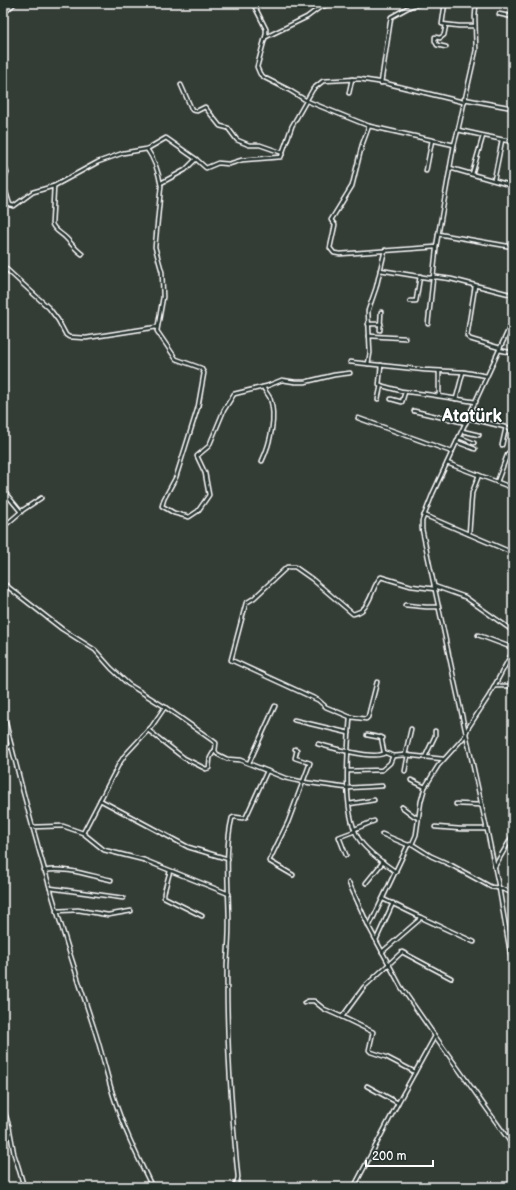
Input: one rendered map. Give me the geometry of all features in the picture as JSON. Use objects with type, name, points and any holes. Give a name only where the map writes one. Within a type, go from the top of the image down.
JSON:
[{"type":"street","points":[[3,14],[15,3]]},
{"type":"street","points":[[253,3],[266,29],[266,37],[257,67],[260,74],[307,101],[369,126],[454,145]]},
{"type":"street","points":[[266,37],[307,17],[319,8],[334,3]]},
{"type":"street","points":[[381,83],[391,17],[413,4],[423,3]]},
{"type":"street","points":[[445,3],[442,24],[475,26]]},
{"type":"street","points":[[428,324],[438,234],[454,145],[476,50],[476,3]]},
{"type":"street","points":[[499,14],[513,17]]},
{"type":"street","points":[[446,25],[444,35],[440,38],[436,37],[435,41],[437,45],[446,47]]},
{"type":"street","points":[[349,93],[352,79]]},
{"type":"street","points":[[3,183],[10,205],[14,206],[33,192],[54,186],[98,162],[123,153],[147,149],[166,138],[206,168],[218,163],[229,164],[242,160],[281,157],[292,126],[314,89],[323,81],[352,79],[381,83],[464,101],[513,108]]},
{"type":"street","points":[[181,85],[192,110],[197,111],[205,107],[220,126],[228,128],[237,140],[249,145],[260,145],[283,153]]},
{"type":"street","points":[[369,126],[362,145],[352,186],[332,220],[335,225],[330,248],[334,253],[340,254],[436,247]]},
{"type":"street","points":[[458,130],[513,142]]},
{"type":"street","points":[[472,174],[483,136]]},
{"type":"street","points":[[426,171],[432,140]]},
{"type":"street","points":[[494,180],[502,140]]},
{"type":"street","points":[[147,149],[151,154],[161,183],[156,247],[162,272],[163,296],[157,328],[161,338],[176,359],[201,368],[204,373],[198,407],[176,477],[164,499],[162,506],[180,516],[189,517],[198,511],[209,495],[205,473],[197,456],[209,446],[224,410],[234,394],[263,387],[282,380],[305,382],[350,373]]},
{"type":"street","points":[[161,183],[185,170],[196,159]]},
{"type":"street","points":[[3,160],[7,173],[3,179]]},
{"type":"street","points":[[450,168],[513,186]]},
{"type":"street","points":[[54,186],[52,224],[55,230],[67,239],[75,249],[82,254]]},
{"type":"street","points":[[438,234],[513,246]]},
{"type":"street","points":[[368,364],[370,353],[368,311],[376,288],[385,250]]},
{"type":"street","points":[[3,266],[52,312],[66,335],[69,337],[86,338],[157,328]]},
{"type":"street","points":[[380,270],[450,279],[513,295]]},
{"type":"street","points":[[410,301],[416,301],[420,276]]},
{"type":"street","points":[[475,286],[467,336],[470,339],[513,353]]},
{"type":"street","points":[[380,330],[382,312]]},
{"type":"street","points":[[513,320],[456,442],[422,522],[422,529],[434,588],[495,866],[513,969]]},
{"type":"street","points":[[368,324],[381,324]]},
{"type":"street","points":[[369,336],[405,338]]},
{"type":"street","points":[[350,362],[463,372],[487,376]]},
{"type":"street","points":[[381,365],[378,384],[405,392],[476,402]]},
{"type":"street","points":[[439,396],[440,371]]},
{"type":"street","points":[[456,399],[463,372]]},
{"type":"street","points":[[378,399],[381,385]]},
{"type":"street","points":[[262,461],[270,443],[272,422],[270,399],[263,387]]},
{"type":"street","points":[[391,399],[402,402],[405,392]]},
{"type":"street","points":[[414,411],[466,423]]},
{"type":"street","points":[[358,418],[452,452]]},
{"type":"street","points":[[468,418],[513,429]]},
{"type":"street","points":[[502,445],[506,427]]},
{"type":"street","points":[[462,431],[479,435]]},
{"type":"street","points":[[459,437],[474,443]]},
{"type":"street","points":[[456,442],[475,449]]},
{"type":"street","points":[[497,482],[508,453]]},
{"type":"street","points":[[447,462],[513,488]]},
{"type":"street","points":[[469,534],[472,493],[479,475]]},
{"type":"street","points":[[3,490],[20,512]]},
{"type":"street","points":[[3,525],[8,523],[20,512],[41,498]]},
{"type":"street","points":[[424,515],[513,553]]},
{"type":"street","points":[[377,682],[368,717],[366,719],[350,718],[326,707],[318,700],[231,660],[246,603],[254,598],[287,567],[295,567],[353,614],[362,610],[367,604],[375,584],[381,577],[411,586],[434,588],[465,597],[513,631]]},
{"type":"street","points":[[3,583],[62,629],[95,650],[128,684],[165,707],[216,743],[215,750],[210,758],[209,768],[206,769],[184,758],[148,730]]},
{"type":"street","points":[[405,605],[426,608],[439,607]]},
{"type":"street","points":[[478,636],[513,648]]},
{"type":"street","points":[[412,844],[416,835],[421,801],[425,787],[438,766],[465,736],[513,651]]},
{"type":"street","points":[[494,686],[513,686]]},
{"type":"street","points":[[249,763],[275,706]]},
{"type":"street","points":[[84,833],[119,764],[148,730],[165,707]]},
{"type":"street","points":[[3,711],[44,870],[95,1030],[114,1100],[122,1123],[152,1187]]},
{"type":"street","points":[[350,718],[347,788],[352,824],[360,842],[396,872]]},
{"type":"street","points":[[294,720],[349,733]]},
{"type":"street","points":[[405,771],[406,755],[411,729]]},
{"type":"street","points":[[425,757],[435,736],[435,731]]},
{"type":"street","points":[[367,735],[382,738],[385,753]]},
{"type":"street","points":[[318,744],[348,752],[378,755],[385,753],[393,756],[406,755],[444,759]]},
{"type":"street","points":[[3,752],[11,745]]},
{"type":"street","points":[[293,875],[269,862],[288,822],[310,763],[295,758],[297,750],[295,749]]},
{"type":"street","points":[[215,750],[217,754],[227,759],[240,760],[285,778],[303,782],[347,788],[382,786]]},
{"type":"street","points":[[348,772],[382,770],[390,764],[393,756]]},
{"type":"street","points":[[233,1187],[237,1182],[238,1177],[229,1061],[227,964],[229,894],[228,839],[232,818],[243,819],[246,817],[267,771]]},
{"type":"street","points":[[411,780],[425,787]]},
{"type":"street","points":[[100,800],[188,847],[228,860]]},
{"type":"street","points":[[349,804],[374,800]]},
{"type":"street","points":[[456,804],[482,805]]},
{"type":"street","points":[[402,807],[418,818]]},
{"type":"street","points":[[346,855],[339,837],[374,821]]},
{"type":"street","points":[[32,827],[63,826],[84,833],[104,850],[144,860],[229,894]]},
{"type":"street","points":[[435,827],[461,830],[487,829]]},
{"type":"street","points":[[382,834],[408,845],[412,844],[430,856],[451,865],[491,887],[513,893]]},
{"type":"street","points":[[495,866],[513,834]]},
{"type":"street","points":[[369,927],[408,845]]},
{"type":"street","points":[[366,883],[383,862]]},
{"type":"street","points":[[44,870],[73,872],[111,880]]},
{"type":"street","points":[[170,870],[164,897],[202,916]]},
{"type":"street","points":[[349,883],[369,927],[401,987],[513,1146]]},
{"type":"street","points":[[50,888],[123,898]]},
{"type":"street","points":[[383,898],[474,942]]},
{"type":"street","points":[[376,941],[393,903]]},
{"type":"street","points":[[56,911],[78,910],[108,915],[130,911]]},
{"type":"street","points":[[382,952],[419,920],[420,917]]},
{"type":"street","points":[[342,1017],[364,987],[388,964],[404,952],[451,978]]},
{"type":"street","points":[[304,1003],[314,1001],[324,1008],[374,1032],[369,1050],[371,1052],[386,1057],[415,1072]]},
{"type":"street","points":[[354,1187],[398,1102],[435,1036]]},
{"type":"street","points":[[367,1086],[398,1102]]},
{"type":"street","points":[[3,1107],[9,1126],[14,1154],[24,1187]]},
{"type":"district","name":"Atatürk","points":[[472,416]]}]
